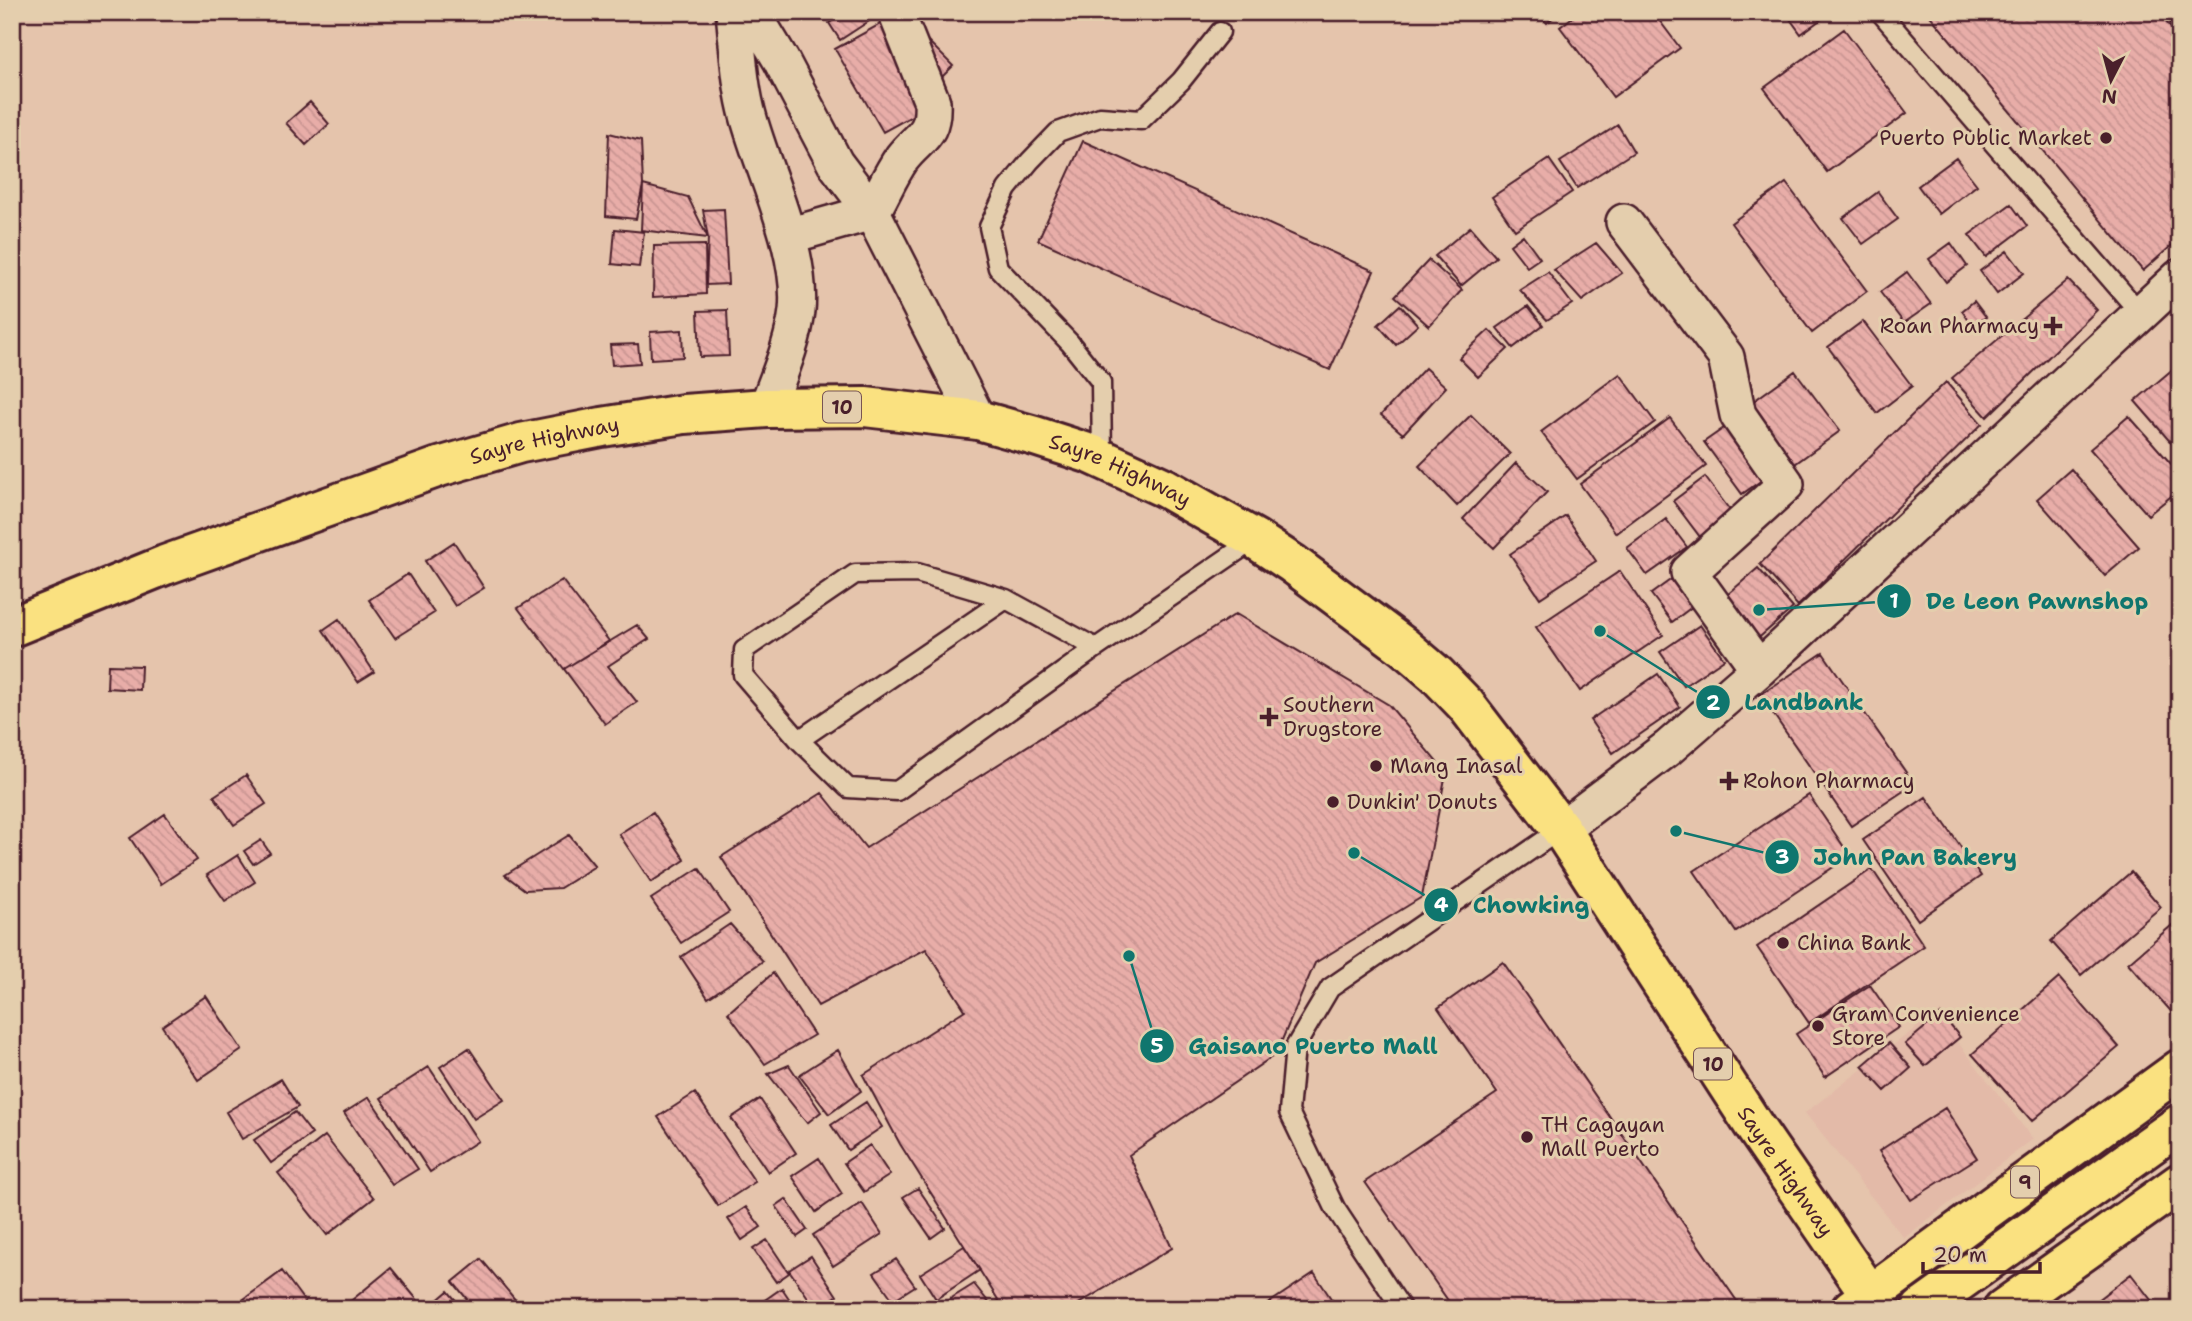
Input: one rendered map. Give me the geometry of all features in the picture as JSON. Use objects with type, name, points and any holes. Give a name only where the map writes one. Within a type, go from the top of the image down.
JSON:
[{"type":"highway","name":"Sayre Highway","points":[[12,626],[178,560],[439,467],[521,443],[684,414],[766,408],[865,407],[978,421],[1035,436],[1102,459],[1165,488],[1255,539],[1342,600],[1437,675],[1466,705],[1561,829],[1867,1304]]},
{"type":"highway","name":"9","points":[[1867,1304],[2180,1069]]},
{"type":"highway","name":"9","points":[[1921,1309],[2180,1124]]},
{"type":"highway","points":[[2003,1309],[2180,1183]]},
{"type":"street","points":[[734,12],[748,116],[788,236],[796,276],[797,309],[790,343],[766,408]]},
{"type":"street","points":[[752,12],[781,60],[835,163],[873,212],[978,421]]},
{"type":"street","points":[[788,236],[873,212],[903,157],[921,140],[928,129],[933,115],[932,102],[896,12]]},
{"type":"street","points":[[1624,222],[1726,357],[1738,415],[1786,484],[1689,572],[1759,669]]},
{"type":"street","points":[[1561,829],[1668,748],[1759,669],[2180,278]]},
{"type":"lane","points":[[1880,12],[2141,314]]},
{"type":"lane","points":[[2174,12],[2180,19]]},
{"type":"lane","points":[[1102,459],[1101,382],[1070,343],[998,268],[989,227],[1007,189],[1058,132],[1100,117],[1141,120],[1181,81],[1220,32]]},
{"type":"lane","points":[[1096,648],[1006,599],[917,573],[855,574],[744,650],[743,674],[799,740],[849,788],[897,792],[1096,648],[1255,539]]},
{"type":"lane","points":[[799,740],[1006,599]]},
{"type":"lane","points":[[1402,1309],[1335,1208],[1289,1112],[1296,1047],[1330,988],[1561,829]]},
{"type":"shaded area","points":[[1935,1013],[2033,1139],[1904,1238],[1805,1113]]},
{"type":"building","points":[[839,12],[880,14],[840,40],[829,23],[841,16]]},
{"type":"building","points":[[1537,12],[1559,12],[1547,23]]},
{"type":"building","points":[[1579,12],[1653,12],[1680,48],[1613,97],[1560,27]]},
{"type":"building","points":[[1785,12],[1831,12],[1801,34]]},
{"type":"building","name":"Puerto Public Market","points":[[1927,12],[2157,12],[2180,38],[2180,238],[2143,271]]},
{"type":"building","points":[[882,23],[930,106],[883,132],[835,49]]},
{"type":"building","points":[[1844,29],[1907,113],[1827,172],[1764,88]]},
{"type":"building","points":[[926,39],[953,66],[940,79],[913,51]]},
{"type":"building","points":[[310,102],[329,124],[306,145],[286,123]]},
{"type":"building","points":[[1618,125],[1634,152],[1577,188],[1560,162]]},
{"type":"building","points":[[609,133],[641,141],[643,185],[636,219],[606,216]]},
{"type":"building","points":[[1083,141],[1374,271],[1330,370],[1038,240]]},
{"type":"building","points":[[1956,158],[1977,185],[1939,214],[1918,186]]},
{"type":"building","points":[[1549,159],[1572,192],[1515,230],[1492,197]]},
{"type":"building","points":[[1786,183],[1867,291],[1812,333],[1731,223]]},
{"type":"building","points":[[643,185],[688,197],[708,238],[641,230]]},
{"type":"building","points":[[1878,192],[1898,219],[1863,244],[1843,218]]},
{"type":"building","points":[[2011,204],[2027,226],[1986,257],[1969,235]]},
{"type":"building","points":[[724,209],[728,284],[706,285],[708,238],[703,210]]},
{"type":"building","points":[[1470,227],[1496,257],[1461,286],[1435,256]]},
{"type":"building","points":[[615,229],[644,232],[639,267],[612,264]]},
{"type":"building","points":[[1523,235],[1540,258],[1527,267],[1510,245]]},
{"type":"building","points":[[1596,243],[1622,273],[1582,301],[1554,270]]},
{"type":"building","points":[[1951,243],[1967,266],[1946,282],[1929,259]]},
{"type":"building","points":[[705,245],[706,294],[653,297],[654,246]]},
{"type":"building","points":[[2007,251],[2024,273],[1997,294],[1980,271]]},
{"type":"building","points":[[1429,260],[1462,290],[1429,326],[1395,296]]},
{"type":"building","points":[[1548,272],[1572,304],[1547,320],[1520,290]]},
{"type":"building","points":[[1907,272],[1931,304],[1904,323],[1880,292]]},
{"type":"building","points":[[2068,280],[2097,310],[1987,417],[1952,378]]},
{"type":"building","points":[[1974,301],[1986,317],[1973,326],[1962,311]]},
{"type":"building","points":[[1400,305],[1418,325],[1396,345],[1378,325]]},
{"type":"building","points":[[1528,306],[1543,325],[1513,348],[1497,328]]},
{"type":"building","points":[[727,310],[729,356],[700,357],[698,311]]},
{"type":"building","points":[[1863,321],[1912,386],[1877,413],[1828,347]]},
{"type":"building","points":[[682,330],[683,357],[651,359],[650,332]]},
{"type":"building","points":[[1489,330],[1508,349],[1478,377],[1459,358]]},
{"type":"building","points":[[638,344],[640,363],[612,365],[610,345]]},
{"type":"building","points":[[2180,363],[2180,453],[2135,401]]},
{"type":"building","points":[[1425,368],[1446,387],[1403,434],[1381,415]]},
{"type":"building","points":[[1795,371],[1840,431],[1792,466],[1747,406]]},
{"type":"building","points":[[1620,374],[1655,422],[1577,479],[1541,432]]},
{"type":"building","points":[[1946,382],[1982,424],[1798,606],[1760,564]]},
{"type":"building","points":[[1471,415],[1510,454],[1457,506],[1419,466]]},
{"type":"building","points":[[2129,416],[2180,474],[2180,489],[2148,515],[2090,449]]},
{"type":"building","points":[[1670,418],[1706,466],[1616,533],[1580,484]]},
{"type":"building","points":[[1734,421],[1772,473],[1742,494],[1704,442]]},
{"type":"building","points":[[1516,463],[1547,492],[1494,548],[1463,519]]},
{"type":"building","points":[[2071,469],[2139,547],[2105,576],[2037,499]]},
{"type":"building","points":[[1705,477],[1735,517],[1703,541],[1673,501]]},
{"type":"building","points":[[1566,516],[1596,561],[1540,598],[1510,554]]},
{"type":"building","points":[[1666,519],[1687,547],[1647,575],[1627,548]]},
{"type":"building","points":[[454,542],[484,588],[455,606],[425,561]]},
{"type":"building","points":[[1758,568],[1793,608],[1754,642],[1719,602]]},
{"type":"building","points":[[1620,571],[1663,635],[1580,691],[1536,627]]},
{"type":"building","points":[[1680,573],[1701,600],[1672,622],[1651,594]]},
{"type":"building","points":[[408,574],[434,613],[395,638],[369,600]]},
{"type":"building","points":[[562,580],[609,641],[564,669],[518,608]]},
{"type":"building","points":[[1236,614],[1389,705],[1446,773],[1422,897],[1315,963],[1276,1054],[1129,1155],[1172,1248],[1070,1309],[1004,1309],[900,1144],[863,1075],[965,1010],[926,949],[818,1006],[721,857],[822,793],[866,848]]},
{"type":"building","points":[[339,619],[374,672],[358,682],[323,630]]},
{"type":"building","points":[[637,625],[649,639],[608,666],[637,702],[605,724],[564,669]]},
{"type":"building","points":[[1700,625],[1724,659],[1684,686],[1660,652]]},
{"type":"building","points":[[1823,653],[1914,784],[1851,826],[1760,695]]},
{"type":"building","points":[[108,665],[141,666],[140,690],[107,688]]},
{"type":"building","points":[[1658,674],[1680,707],[1613,753],[1590,720]]},
{"type":"building","points":[[246,775],[266,804],[234,825],[214,796]]},
{"type":"building","points":[[1809,795],[1850,856],[1736,932],[1694,871]]},
{"type":"building","points":[[1926,797],[1981,876],[1918,920],[1863,840]]},
{"type":"building","points":[[653,812],[685,860],[651,882],[619,834]]},
{"type":"building","points":[[165,814],[197,860],[161,884],[130,838]]},
{"type":"building","points":[[569,835],[595,866],[560,888],[525,890],[505,875]]},
{"type":"building","points":[[261,840],[270,853],[253,864],[244,851]]},
{"type":"building","points":[[238,855],[255,882],[225,901],[207,875]]},
{"type":"building","points":[[699,868],[729,912],[681,943],[651,899]]},
{"type":"building","points":[[1872,869],[1924,946],[1809,1023],[1757,947]]},
{"type":"building","points":[[2131,872],[2161,907],[2081,975],[2051,941]]},
{"type":"building","points":[[2178,920],[2180,1015],[2177,1018],[2128,963]]},
{"type":"building","points":[[730,924],[763,961],[708,998],[681,957]]},
{"type":"building","name":"TH Cagayan Mall Puerto","points":[[1503,962],[1739,1304],[1732,1309],[1454,1309],[1365,1182],[1497,1093],[1438,1008]]},
{"type":"building","points":[[773,973],[814,1035],[765,1064],[728,1013]]},
{"type":"building","points":[[2059,978],[2119,1047],[2032,1121],[1972,1054]]},
{"type":"building","points":[[1870,985],[1899,1027],[1825,1077],[1796,1034]]},
{"type":"building","points":[[206,996],[242,1050],[198,1080],[162,1026]]},
{"type":"building","points":[[1941,1014],[1960,1037],[1925,1066],[1905,1044]]},
{"type":"building","points":[[1889,1043],[1911,1068],[1885,1091],[1862,1066]]},
{"type":"building","points":[[469,1048],[504,1100],[474,1119],[440,1067]]},
{"type":"building","points":[[838,1050],[861,1091],[829,1114],[799,1075]]},
{"type":"building","points":[[789,1065],[821,1112],[807,1123],[768,1074]]},
{"type":"building","points":[[429,1067],[478,1141],[430,1172],[381,1098]]},
{"type":"building","points":[[281,1079],[298,1107],[242,1139],[226,1112]]},
{"type":"building","points":[[695,1093],[755,1182],[718,1206],[658,1117]]},
{"type":"building","points":[[369,1097],[418,1169],[392,1185],[344,1113]]},
{"type":"building","points":[[760,1099],[796,1153],[768,1172],[731,1118]]},
{"type":"building","points":[[866,1102],[882,1127],[848,1150],[831,1125]]},
{"type":"building","points":[[1945,1108],[1977,1158],[1911,1200],[1879,1151]]},
{"type":"building","points":[[295,1112],[312,1134],[271,1163],[254,1140]]},
{"type":"building","points":[[325,1136],[374,1198],[327,1235],[278,1173]]},
{"type":"building","points":[[870,1145],[890,1175],[864,1192],[844,1163]]},
{"type":"building","points":[[819,1158],[842,1194],[816,1212],[792,1176]]},
{"type":"building","points":[[918,1188],[945,1228],[931,1238],[903,1197]]},
{"type":"building","points":[[786,1199],[807,1230],[797,1237],[776,1206]]},
{"type":"building","points":[[862,1203],[882,1234],[833,1266],[813,1235]]},
{"type":"building","points":[[746,1207],[761,1227],[742,1240],[728,1219]]},
{"type":"building","points":[[767,1240],[789,1273],[776,1282],[753,1249]]},
{"type":"building","points":[[964,1246],[980,1270],[936,1299],[920,1274]]},
{"type":"building","points":[[811,1256],[837,1296],[816,1309],[789,1270]]},
{"type":"building","points":[[481,1259],[523,1309],[475,1309],[453,1282]]},
{"type":"building","points":[[896,1259],[915,1286],[893,1300],[874,1273]]},
{"type":"building","points":[[391,1268],[420,1303],[412,1309],[341,1309]]},
{"type":"building","points":[[282,1271],[305,1302],[297,1309],[251,1309],[244,1299]]},
{"type":"building","points":[[1314,1273],[1338,1309],[1260,1309]]},
{"type":"building","points":[[2131,1274],[2158,1309],[2102,1309],[2096,1301]]},
{"type":"building","points":[[974,1284],[994,1309],[934,1309]]},
{"type":"building","points":[[782,1288],[796,1309],[762,1309],[759,1304]]},
{"type":"building","points":[[448,1291],[463,1309],[427,1309]]},
{"type":"place","name":"Puerto Public Market","points":[[2106,138]]},
{"type":"place","name":"Roan Pharmacy","points":[[2053,326]]},
{"type":"place","name":"De Leon Pawnshop","points":[[1759,610]]},
{"type":"place","name":"Landbank","points":[[1600,631]]},
{"type":"place","name":"Southern Drugstore","points":[[1269,717]]},
{"type":"place","name":"Mang Inasal","points":[[1376,766]]},
{"type":"place","name":"Rohon Pharmacy","points":[[1729,781]]},
{"type":"place","name":"Dunkin' Donuts","points":[[1333,802]]},
{"type":"place","name":"John Pan Bakery","points":[[1676,831]]},
{"type":"place","name":"Chowking","points":[[1354,853]]},
{"type":"place","name":"China Bank","points":[[1783,943]]},
{"type":"place","name":"Gaisano Puerto Mall","points":[[1129,956]]},
{"type":"place","name":"Gram Convenience Store","points":[[1818,1026]]},
{"type":"place","name":"TH Cagayan Mall Puerto","points":[[1527,1137]]}]
